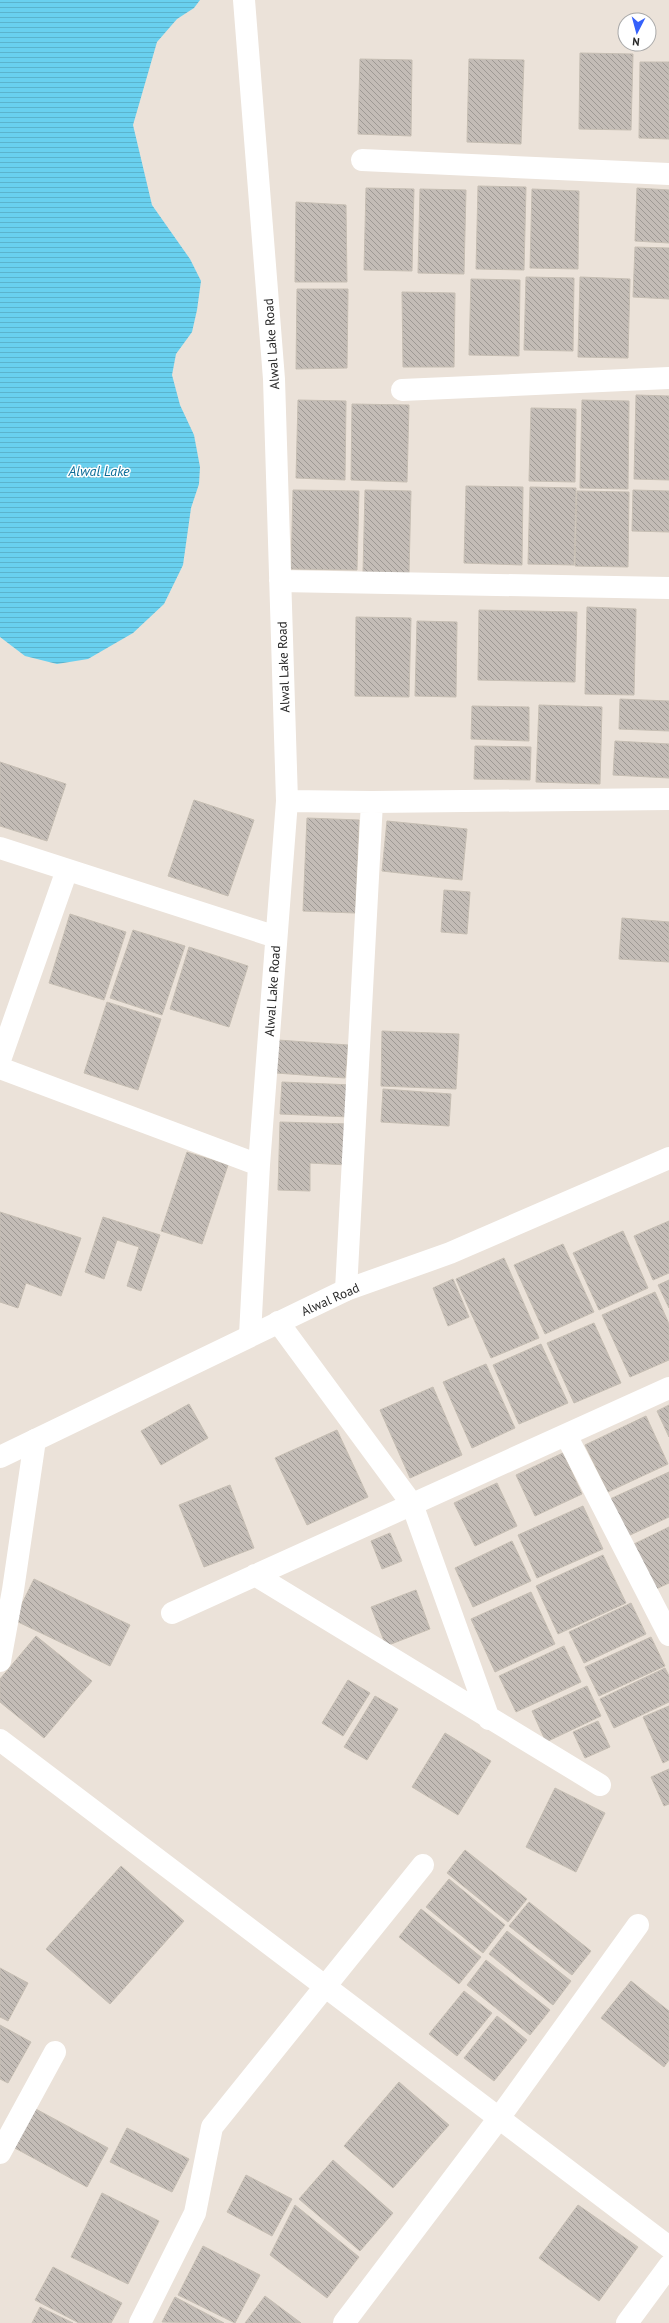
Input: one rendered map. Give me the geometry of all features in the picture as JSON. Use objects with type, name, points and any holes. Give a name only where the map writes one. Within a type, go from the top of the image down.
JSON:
[{"type":"street","name":"Alwal Lake Road","points":[[244,0],[274,380],[287,801],[259,1165],[250,1335]]},
{"type":"street","points":[[362,160],[669,174]]},
{"type":"street","points":[[402,390],[669,378]]},
{"type":"street","points":[[280,581],[669,588]]},
{"type":"street","points":[[287,801],[372,802],[669,800]]},
{"type":"street","points":[[346,1290],[372,802]]},
{"type":"street","points":[[0,848],[276,936]]},
{"type":"street","points":[[0,1060],[67,870]]},
{"type":"street","points":[[0,1068],[259,1165]]},
{"type":"street","name":"Alwal Road","points":[[0,1458],[250,1335],[346,1290],[450,1253],[669,1158]]},
{"type":"street","points":[[278,1322],[412,1504],[489,1719]]},
{"type":"street","points":[[172,1613],[669,1388]]},
{"type":"street","points":[[566,1435],[669,1636]]},
{"type":"street","points":[[0,1661],[13,1590],[35,1440]]},
{"type":"street","points":[[255,1575],[489,1719],[600,1785]]},
{"type":"street","points":[[0,1740],[669,2247]]},
{"type":"street","points":[[140,2323],[195,2213],[212,2127],[423,1864]]},
{"type":"street","points":[[344,2323],[499,2118],[638,1925]]},
{"type":"street","points":[[0,2153],[55,2052]]},
{"type":"street","points":[[627,2323],[669,2266]]},
{"type":"water","name":"Alwal Lake","points":[[0,0],[200,0],[194,8],[177,19],[157,42],[133,125],[152,205],[190,259],[201,281],[192,332],[176,354],[172,375],[180,405],[194,435],[200,467],[199,484],[191,508],[183,565],[164,604],[133,633],[88,659],[57,664],[25,656],[0,637]]},
{"type":"building","points":[[580,53],[633,54],[631,130],[579,129]]},
{"type":"building","points":[[360,59],[412,60],[411,136],[358,134]]},
{"type":"building","points":[[469,59],[524,60],[521,144],[467,142]]},
{"type":"building","points":[[640,62],[669,62],[669,139],[639,138]]},
{"type":"building","points":[[478,186],[526,187],[524,270],[476,269]]},
{"type":"building","points":[[366,188],[414,189],[412,271],[364,270]]},
{"type":"building","points":[[637,188],[669,190],[669,243],[635,241]]},
{"type":"building","points":[[420,189],[466,190],[464,274],[418,273]]},
{"type":"building","points":[[532,189],[579,191],[578,269],[530,268]]},
{"type":"building","points":[[296,202],[346,205],[347,282],[295,282]]},
{"type":"building","points":[[635,247],[669,248],[669,299],[633,297]]},
{"type":"building","points":[[526,277],[574,278],[573,351],[524,350]]},
{"type":"building","points":[[580,277],[630,279],[628,358],[578,357]]},
{"type":"building","points":[[471,279],[520,280],[519,356],[469,355]]},
{"type":"building","points":[[297,289],[348,289],[347,368],[296,369]]},
{"type":"building","points":[[402,292],[455,293],[454,367],[403,367]]},
{"type":"building","points":[[636,395],[669,396],[669,480],[634,479]]},
{"type":"building","points":[[298,400],[346,401],[345,480],[296,478]]},
{"type":"building","points":[[582,400],[629,401],[628,489],[580,488]]},
{"type":"building","points":[[352,404],[409,405],[407,482],[351,480]]},
{"type":"building","points":[[531,408],[576,409],[575,482],[529,481]]},
{"type":"building","points":[[466,486],[523,487],[522,565],[464,563]]},
{"type":"building","points":[[530,487],[576,488],[574,565],[528,564]]},
{"type":"building","points":[[293,490],[359,491],[357,570],[291,569]]},
{"type":"building","points":[[365,490],[411,491],[409,573],[363,572]]},
{"type":"building","points":[[633,490],[669,491],[669,532],[632,531]]},
{"type":"building","points":[[577,491],[629,492],[628,567],[575,566]]},
{"type":"building","points":[[587,607],[636,609],[634,695],[585,694]]},
{"type":"building","points":[[479,610],[577,612],[575,682],[478,680]]},
{"type":"building","points":[[356,617],[411,618],[409,697],[355,696]]},
{"type":"building","points":[[417,621],[457,622],[456,697],[415,696]]},
{"type":"building","points":[[620,699],[669,701],[669,731],[619,729]]},
{"type":"building","points":[[539,705],[602,707],[600,784],[536,782]]},
{"type":"building","points":[[472,706],[529,707],[529,741],[471,739]]},
{"type":"building","points":[[615,741],[669,744],[669,778],[613,775]]},
{"type":"building","points":[[475,746],[531,747],[530,780],[474,779]]},
{"type":"building","points":[[0,762],[66,784],[47,841],[0,826]]},
{"type":"building","points":[[194,800],[254,820],[228,896],[168,876]]},
{"type":"building","points":[[307,818],[359,820],[355,913],[303,911]]},
{"type":"building","points":[[387,821],[467,829],[462,880],[382,871]]},
{"type":"building","points":[[444,890],[470,892],[467,934],[441,932]]},
{"type":"building","points":[[70,914],[126,932],[104,1000],[49,983]]},
{"type":"building","points":[[622,918],[669,922],[669,962],[619,959]]},
{"type":"building","points":[[133,930],[185,946],[162,1015],[110,998]]},
{"type":"building","points":[[189,947],[248,966],[229,1027],[170,1009]]},
{"type":"building","points":[[107,1002],[161,1019],[138,1090],[84,1073]]},
{"type":"building","points":[[382,1031],[459,1034],[456,1089],[381,1086]]},
{"type":"building","points":[[278,1040],[348,1045],[345,1078],[276,1073]]},
{"type":"building","points":[[282,1082],[352,1085],[350,1117],[280,1114]]},
{"type":"building","points":[[383,1089],[451,1094],[449,1126],[381,1122]]},
{"type":"building","points":[[280,1122],[349,1124],[348,1165],[310,1163],[310,1191],[278,1190]]},
{"type":"building","points":[[187,1152],[228,1165],[202,1244],[161,1231]]},
{"type":"building","points":[[0,1212],[81,1238],[61,1296],[26,1283],[18,1308],[0,1302]]},
{"type":"building","points":[[103,1217],[160,1235],[141,1291],[127,1286],[139,1247],[117,1240],[104,1279],[85,1272]]},
{"type":"building","points":[[669,1221],[669,1273],[653,1280],[634,1236]]},
{"type":"building","points":[[623,1231],[648,1288],[599,1310],[573,1253]]},
{"type":"building","points":[[563,1244],[594,1312],[545,1334],[514,1265]]},
{"type":"building","points":[[504,1258],[539,1338],[491,1358],[456,1279]]},
{"type":"building","points":[[453,1279],[469,1317],[448,1326],[433,1288]]},
{"type":"building","points":[[669,1280],[669,1308],[658,1285]]},
{"type":"building","points":[[655,1292],[669,1324],[669,1360],[630,1377],[602,1315]]},
{"type":"building","points":[[594,1323],[621,1383],[574,1403],[547,1343]]},
{"type":"building","points":[[541,1344],[568,1403],[519,1424],[493,1365]]},
{"type":"building","points":[[486,1364],[515,1428],[472,1448],[443,1382]]},
{"type":"building","points":[[433,1387],[462,1455],[410,1478],[380,1410]]},
{"type":"building","points":[[189,1404],[208,1438],[161,1465],[141,1431]]},
{"type":"building","points":[[669,1405],[669,1437],[657,1411]]},
{"type":"building","points":[[646,1416],[668,1464],[608,1492],[585,1445]]},
{"type":"building","points":[[337,1430],[368,1497],[307,1525],[275,1458]]},
{"type":"building","points":[[563,1453],[582,1494],[535,1516],[516,1475]]},
{"type":"building","points":[[669,1472],[669,1517],[628,1536],[610,1499]]},
{"type":"building","points":[[497,1483],[517,1526],[475,1546],[454,1503]]},
{"type":"building","points":[[230,1485],[254,1548],[204,1567],[179,1505]]},
{"type":"building","points":[[583,1506],[603,1549],[537,1578],[518,1535]]},
{"type":"building","points":[[669,1527],[669,1583],[656,1589],[634,1544]]},
{"type":"building","points":[[390,1533],[402,1561],[382,1569],[371,1541]]},
{"type":"building","points":[[512,1541],[531,1581],[473,1607],[455,1568]]},
{"type":"building","points":[[603,1555],[626,1603],[558,1634],[536,1586]]},
{"type":"building","points":[[34,1579],[130,1625],[110,1666],[14,1620]]},
{"type":"building","points":[[416,1590],[430,1629],[386,1646],[371,1607]]},
{"type":"building","points":[[531,1592],[555,1644],[495,1672],[471,1619]]},
{"type":"building","points":[[631,1603],[646,1634],[584,1663],[569,1632]]},
{"type":"building","points":[[36,1636],[92,1681],[44,1738],[0,1702],[0,1679]]},
{"type":"building","points":[[651,1637],[665,1666],[599,1696],[585,1667]]},
{"type":"building","points":[[564,1646],[581,1682],[516,1712],[499,1676]]},
{"type":"building","points":[[665,1668],[669,1676],[669,1702],[614,1728],[600,1699]]},
{"type":"building","points":[[348,1680],[370,1693],[343,1736],[322,1723]]},
{"type":"building","points":[[587,1686],[601,1716],[546,1742],[532,1711]]},
{"type":"building","points":[[375,1696],[398,1709],[367,1760],[344,1747]]},
{"type":"building","points":[[669,1706],[669,1760],[663,1763],[643,1717]]},
{"type":"building","points":[[598,1721],[610,1747],[585,1758],[573,1732]]},
{"type":"building","points":[[445,1733],[491,1761],[458,1815],[412,1787]]},
{"type":"building","points":[[669,1769],[669,1804],[664,1806],[651,1777]]},
{"type":"building","points":[[555,1788],[605,1813],[576,1872],[526,1847]]},
{"type":"building","points":[[465,1850],[527,1899],[508,1922],[447,1873]]},
{"type":"building","points":[[121,1866],[184,1921],[110,2004],[46,1949]]},
{"type":"building","points":[[449,1879],[505,1925],[483,1953],[426,1907]]},
{"type":"building","points":[[529,1902],[591,1951],[572,1975],[509,1926]]},
{"type":"building","points":[[421,1909],[481,1957],[459,1984],[399,1937]]},
{"type":"building","points":[[507,1931],[571,1981],[553,2005],[489,1954]]},
{"type":"building","points":[[486,1960],[550,2010],[530,2035],[467,1985]]},
{"type":"building","points":[[0,1968],[28,1983],[8,2021],[0,2017]]},
{"type":"building","points":[[631,1981],[669,2011],[669,2060],[664,2067],[601,2018]]},
{"type":"building","points":[[464,1991],[492,2013],[457,2056],[429,2034]]},
{"type":"building","points":[[497,2016],[527,2040],[494,2081],[464,2058]]},
{"type":"building","points":[[0,2025],[31,2042],[8,2083],[0,2079]]},
{"type":"building","points":[[399,2082],[449,2125],[393,2188],[344,2146]]},
{"type":"building","points":[[34,2108],[108,2148],[87,2187],[13,2147]]},
{"type":"building","points":[[127,2128],[189,2159],[172,2192],[110,2162]]},
{"type":"building","points":[[333,2160],[393,2213],[360,2251],[299,2199]]},
{"type":"building","points":[[246,2175],[292,2199],[272,2236],[227,2212]]},
{"type":"building","points":[[102,2193],[159,2221],[128,2284],[71,2257]]},
{"type":"building","points":[[295,2205],[359,2257],[327,2298],[270,2255]]},
{"type":"building","points":[[578,2205],[638,2247],[599,2301],[539,2258]]},
{"type":"building","points":[[203,2246],[260,2275],[235,2323],[178,2295]]},
{"type":"building","points":[[53,2267],[122,2303],[111,2323],[79,2323],[35,2300]]},
{"type":"building","points":[[265,2296],[301,2323],[245,2323]]},
{"type":"building","points":[[175,2297],[224,2323],[162,2322]]},
{"type":"building","points":[[40,2307],[73,2323],[32,2323]]}]
